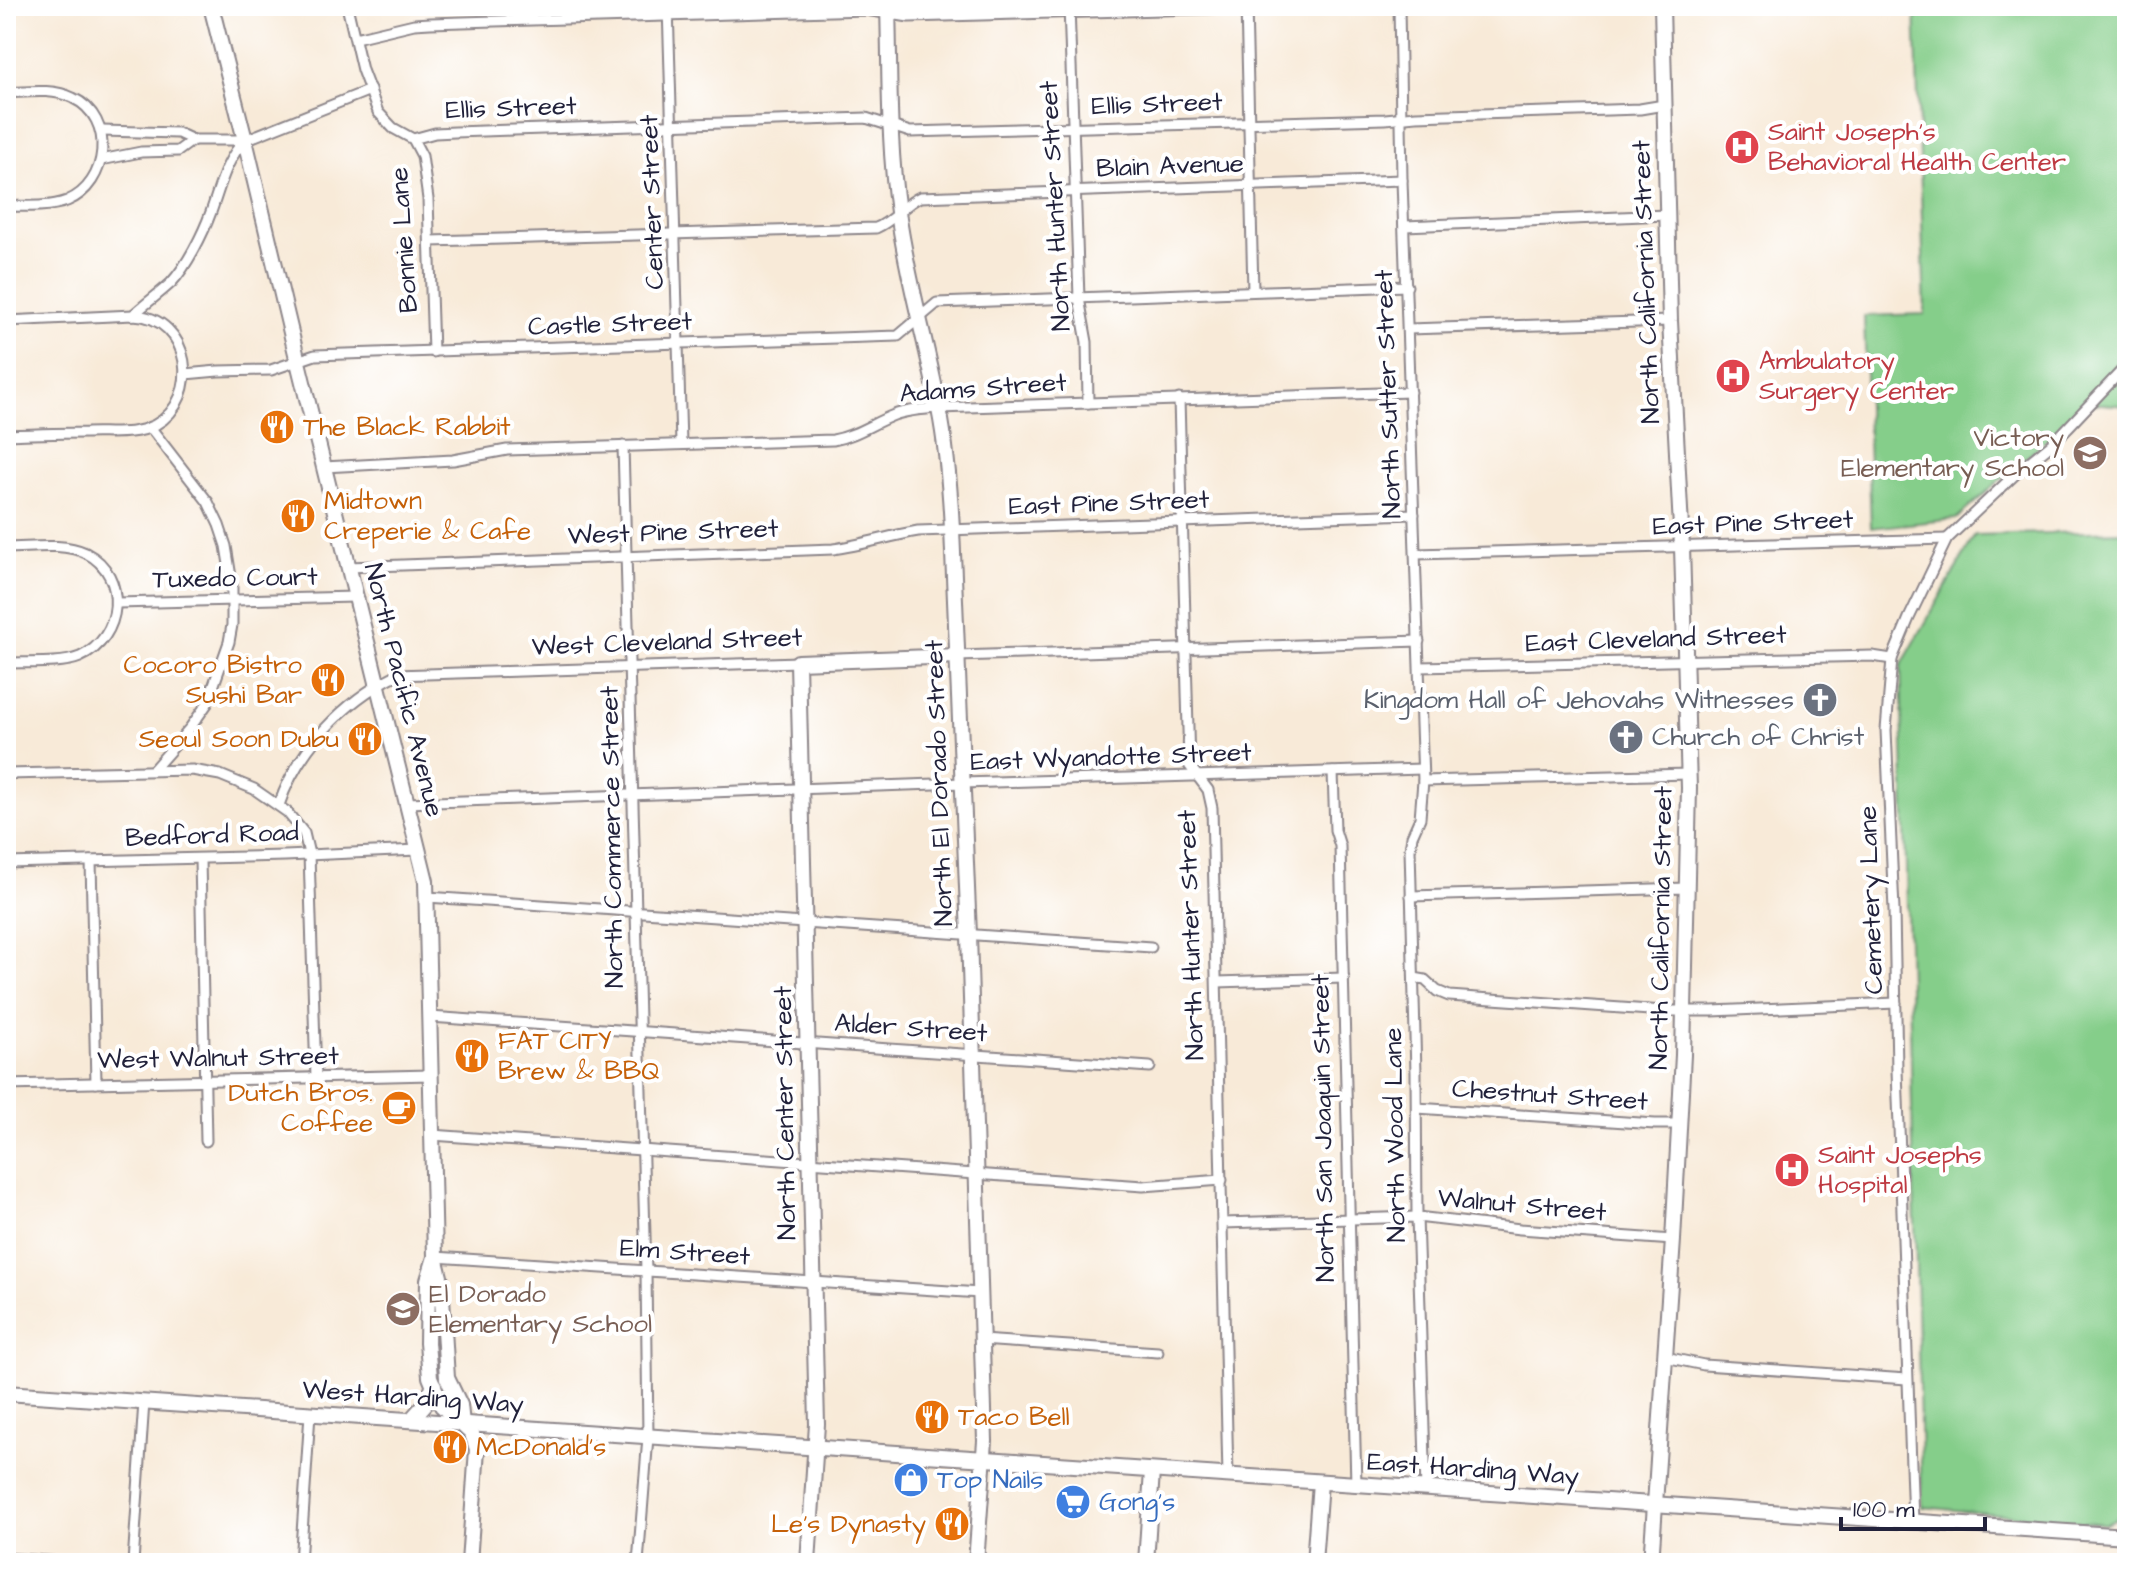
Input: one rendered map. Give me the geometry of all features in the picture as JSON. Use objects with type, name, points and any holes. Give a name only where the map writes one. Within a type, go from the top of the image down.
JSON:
[{"type":"street","name":"North Pacific Avenue","points":[[211,6],[426,881],[435,1257],[441,1281],[447,1378],[460,1405],[462,1424]]},
{"type":"street","name":"Bonnie Lane","points":[[347,6],[362,70],[378,112],[393,128],[413,139],[422,156],[430,241],[433,352]]},
{"type":"street","points":[[355,38],[414,24],[668,10],[888,10],[909,17],[1069,10],[1306,6]]},
{"type":"street","name":"North Sutter Street","points":[[1399,6],[1423,781]]},
{"type":"street","name":"North California Street","points":[[1651,1563],[1680,1124],[1689,774],[1682,547],[1670,321],[1662,6]]},
{"type":"street","points":[[1246,7],[1253,291]]},
{"type":"street","name":"Center Street","points":[[668,10],[681,444]]},
{"type":"street","name":"North El Dorado Street","points":[[888,10],[889,124],[898,214],[939,408],[948,464],[952,529],[985,1441],[976,1563]]},
{"type":"street","name":"North Hunter Street","points":[[1069,10],[1079,298],[1087,342],[1088,403]]},
{"type":"street","points":[[102,131],[176,133],[193,140],[245,140],[370,90]]},
{"type":"street","points":[[6,93],[52,92],[73,98],[89,111],[102,131],[101,160],[89,186],[69,200],[53,205],[6,206]]},
{"type":"street","name":"Ellis Street","points":[[413,139],[445,132],[866,118],[910,132],[1640,109],[1664,105]]},
{"type":"street","points":[[101,160],[141,152],[178,151],[193,140]]},
{"type":"street","points":[[133,315],[173,281],[202,231],[236,149],[245,140]]},
{"type":"street","name":"Blain Avenue","points":[[430,241],[876,228],[920,197],[1402,180]]},
{"type":"street","points":[[1405,226],[1667,215]]},
{"type":"street","name":"Castle Street","points":[[185,374],[271,370],[315,355],[898,336],[937,303],[1407,286]]},
{"type":"street","points":[[6,321],[133,315],[150,318],[170,333],[182,354],[185,374],[176,404],[150,427],[118,432],[6,435]]},
{"type":"street","points":[[1408,329],[1670,321]]},
{"type":"street","name":"Cemetery Lane","points":[[1913,1522],[1886,730],[1892,659],[1947,539],[2064,433],[2127,365]]},
{"type":"street","name":"Adams Street","points":[[324,467],[453,460],[507,450],[833,440],[858,433],[896,414],[939,408],[1410,392]]},
{"type":"street","name":"North Hunter Street","points":[[1179,399],[1189,765],[1210,793],[1212,808],[1228,1476]]},
{"type":"street","points":[[150,427],[197,486],[219,525],[230,565],[233,600],[229,642],[207,704],[153,770]]},
{"type":"street","name":"North Commerce Street","points":[[623,446],[646,1271],[648,1437],[638,1563]]},
{"type":"street","name":"East Pine Street","points":[[807,550],[859,546],[918,531],[1414,514]]},
{"type":"street","name":"East Pine Street","points":[[1416,554],[1947,539]]},
{"type":"street","points":[[6,548],[67,547],[84,552],[107,572],[117,603],[110,631],[91,651],[65,661],[6,663]]},
{"type":"street","name":"West Pine Street","points":[[348,567],[807,550]]},
{"type":"street","name":"Tuxedo Court","points":[[117,603],[355,597]]},
{"type":"street","points":[[958,656],[1419,641]]},
{"type":"street","name":"West Cleveland Street","points":[[378,684],[396,675],[958,656]]},
{"type":"street","name":"East Cleveland Street","points":[[1420,667],[1872,656],[1892,659]]},
{"type":"street","name":"North Center Street","points":[[798,662],[816,1448],[808,1563]]},
{"type":"street","points":[[279,805],[287,782],[328,725],[378,684]]},
{"type":"street","name":"East Wyandotte Street","points":[[407,803],[1422,769]]},
{"type":"street","points":[[6,774],[192,770],[220,775],[254,789],[279,805],[300,827],[309,854],[316,1078]]},
{"type":"street","name":"North San Joaquin Street","points":[[1333,772],[1335,830],[1340,846],[1356,1485]]},
{"type":"street","points":[[1423,781],[1689,774]]},
{"type":"street","name":"North Wood Lane","points":[[1423,781],[1420,818],[1410,849],[1426,1490]]},
{"type":"street","name":"Bedford Road","points":[[6,863],[418,850]]},
{"type":"street","points":[[200,859],[206,1141]]},
{"type":"street","points":[[91,861],[96,1083]]},
{"type":"street","points":[[1411,896],[1687,888]]},
{"type":"street","points":[[427,897],[1151,947]]},
{"type":"street","points":[[1217,982],[1344,978]]},
{"type":"street","points":[[1414,978],[1425,980],[1437,991],[1449,996],[1684,1011],[1896,1003]]},
{"type":"street","name":"Alder Street","points":[[430,1017],[1150,1067]]},
{"type":"street","name":"West Walnut Street","points":[[6,1085],[431,1075]]},
{"type":"street","name":"Chestnut Street","points":[[1417,1108],[1680,1124]]},
{"type":"street","points":[[432,1135],[1143,1186],[1222,1180]]},
{"type":"street","name":"Walnut Street","points":[[1223,1223],[1417,1217],[1520,1229],[1673,1240]]},
{"type":"street","name":"North Pacific Avenue","points":[[435,1257],[428,1280],[430,1377],[442,1406],[462,1424]]},
{"type":"street","name":"Elm Street","points":[[435,1257],[980,1293]]},
{"type":"street","points":[[981,1340],[1158,1352]]},
{"type":"street","points":[[1665,1357],[1704,1365],[1907,1379]]},
{"type":"street","points":[[411,1420],[427,1402],[434,1385]]},
{"type":"street","name":"West Harding Way","points":[[6,1393],[816,1448]]},
{"type":"street","points":[[133,1563],[144,1402]]},
{"type":"street","points":[[300,1563],[310,1414]]},
{"type":"street","points":[[462,1424],[472,1434],[477,1449],[469,1563]]},
{"type":"street","name":"East Harding Way","points":[[816,1448],[2127,1536]]},
{"type":"street","points":[[1146,1563],[1152,1471]]},
{"type":"street","points":[[1314,1563],[1320,1482]]},
{"type":"street","points":[[6,1558],[75,1563]]},
{"type":"green space","points":[[1915,6],[2127,6],[2127,406],[2088,403],[1956,519],[1871,528],[1864,316],[1925,314]]},
{"type":"green space","points":[[2127,531],[2127,1501],[2122,1515],[2105,1524],[1922,1507],[1901,666],[1975,535]]},
{"type":"place","name":"Saint Joseph's Behavioral Health Center","points":[[1742,147]]},
{"type":"place","name":"Ambulatory Surgery Center","points":[[1733,376]]},
{"type":"place","name":"The Black Rabbit","points":[[277,427]]},
{"type":"place","name":"Victory Elementary School","points":[[2090,453]]},
{"type":"place","name":"Midtown Creperie & Cafe","points":[[298,516]]},
{"type":"place","name":"Cocoro Bistro Sushi Bar","points":[[328,680]]},
{"type":"place","name":"Kingdom Hall of Jehovahs Witnesses","points":[[1820,700]]},
{"type":"place","name":"Church of Christ","points":[[1626,737]]},
{"type":"place","name":"Seoul Soon Dubu","points":[[365,739]]},
{"type":"place","name":"FAT CITY Brew & BBQ","points":[[472,1056]]},
{"type":"place","name":"Dutch Bros. Coffee","points":[[399,1108]]},
{"type":"place","name":"Saint Josephs Hospital","points":[[1792,1170]]},
{"type":"place","name":"El Dorado Elementary School","points":[[403,1309]]},
{"type":"place","name":"Taco Bell","points":[[932,1417]]},
{"type":"place","name":"McDonald's","points":[[450,1447]]},
{"type":"place","name":"Top Nails","points":[[911,1480]]},
{"type":"place","name":"Gong's","points":[[1073,1502]]},
{"type":"place","name":"Le's Dynasty","points":[[952,1524]]}]
